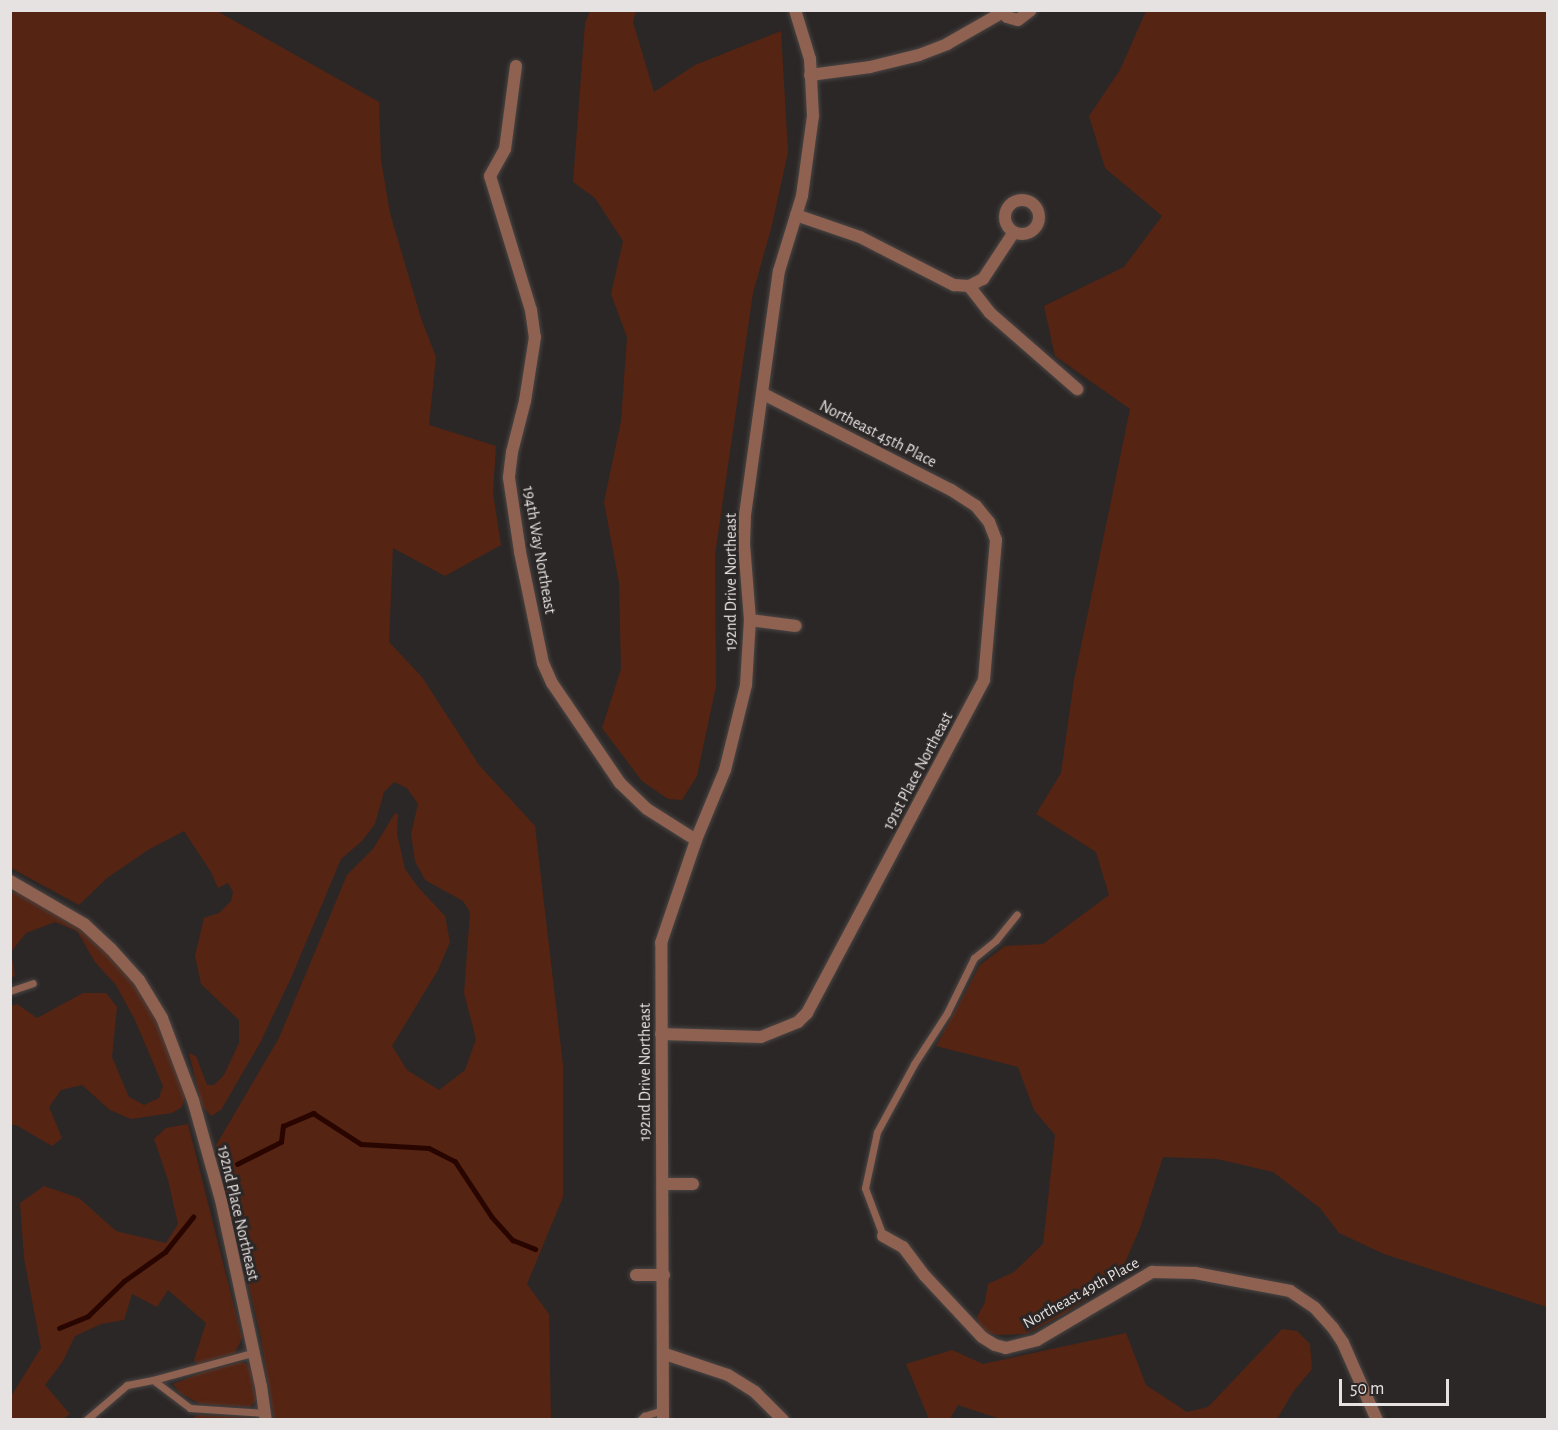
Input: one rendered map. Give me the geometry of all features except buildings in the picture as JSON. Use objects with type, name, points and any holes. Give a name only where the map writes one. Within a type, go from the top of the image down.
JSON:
[{"type":"street","name":"192nd Drive Northeast","points":[[663,1415],[665,1354],[661,943],[696,840],[725,770],[746,685],[750,620],[744,544],[746,515],[780,271],[802,196],[813,116],[810,59],[795,10]]},
{"type":"street","points":[[810,75],[870,67],[919,55],[947,44],[1003,11],[1007,17],[1018,20],[1030,10]]},
{"type":"street","name":"194th Way Northeast","points":[[516,66],[505,149],[490,176],[531,310],[535,337],[509,478],[520,552],[543,663],[552,683],[620,783],[647,809],[696,840]]},
{"type":"street","points":[[796,215],[860,237],[947,282],[969,286],[983,279],[1014,232]]},
{"type":"street","points":[[969,286],[990,314],[1077,389]]},
{"type":"street","name":"Northeast 45th Place","points":[[763,394],[951,490],[976,506]]},
{"type":"street","name":"191st Place Northeast","points":[[661,1034],[761,1037],[786,1028],[807,1013],[984,680],[996,540],[989,522],[976,506]]},
{"type":"street","points":[[750,620],[796,626]]},
{"type":"street","name":"192nd Place Northeast","points":[[10,880],[84,924],[139,980],[162,1018],[193,1100],[221,1200],[265,1416]]},
{"type":"street","points":[[663,1184],[693,1184]]},
{"type":"street","name":"Northeast 49th Place","points":[[883,1236],[903,1247],[925,1276],[982,1337],[995,1345],[1006,1348],[1037,1340],[1152,1272],[1195,1273],[1290,1291],[1315,1308],[1333,1328],[1343,1343],[1377,1419]]},
{"type":"street","points":[[636,1275],[663,1275]]},
{"type":"street","points":[[665,1354],[728,1375],[756,1392],[783,1419]]},
{"type":"lane","points":[[883,1236],[866,1188],[877,1132],[914,1064],[947,1013],[974,958],[996,940],[1017,915]]},
{"type":"lane","points":[[10,991],[33,983]]},
{"type":"lane","points":[[86,1419],[127,1385],[252,1353]]},
{"type":"lane","points":[[153,1380],[190,1408],[265,1416]]},
{"type":"lane","points":[[640,1419],[644,1416],[663,1415]]},
{"type":"shaded area","points":[[10,11],[217,11],[379,102],[381,160],[390,213],[421,318],[436,357],[429,425],[496,446],[493,493],[501,545],[445,576],[393,548],[389,642],[422,677],[479,765],[535,826],[563,1065],[563,1197],[527,1284],[549,1314],[551,1419],[274,1419],[260,1333],[215,1147],[279,1038],[347,875],[373,849],[395,813],[398,814],[397,834],[405,869],[445,916],[450,942],[438,970],[392,1046],[407,1070],[439,1090],[465,1070],[476,1039],[464,993],[470,912],[463,901],[425,880],[415,861],[411,834],[418,804],[407,788],[394,782],[384,792],[375,824],[362,841],[341,859],[291,978],[260,1043],[221,1110],[211,1116],[202,1106],[189,1053],[196,1056],[207,1085],[214,1085],[224,1075],[239,1043],[239,1020],[201,984],[195,956],[204,918],[219,913],[231,901],[233,892],[228,883],[218,888],[211,872],[184,831],[148,850],[107,878],[79,905],[11,868]]},
{"type":"shaded area","points":[[590,11],[636,11],[633,22],[654,92],[695,65],[781,31],[788,152],[772,225],[753,293],[715,555],[716,686],[697,776],[682,800],[668,799],[642,781],[602,728],[621,669],[619,583],[604,502],[621,421],[627,337],[611,294],[623,241],[595,198],[573,182],[585,23]]},
{"type":"shaded area","points":[[1146,11],[1547,11],[1547,1307],[1384,1254],[1339,1233],[1320,1208],[1273,1172],[1217,1159],[1163,1157],[1140,1228],[1119,1276],[1066,1313],[1026,1334],[998,1335],[981,1331],[977,1317],[985,1302],[988,1284],[1014,1272],[1043,1244],[1055,1135],[1034,1110],[1018,1067],[936,1046],[980,965],[1005,946],[1043,944],[1109,895],[1096,852],[1036,814],[1061,773],[1074,680],[1130,409],[1055,356],[1044,306],[1124,267],[1162,216],[1105,168],[1089,116],[1120,70]]},
{"type":"shaded area","points":[[11,892],[19,893],[49,909],[83,931],[113,958],[143,996],[162,1030],[185,1096],[182,1107],[172,1113],[131,1119],[110,1110],[82,1085],[61,1090],[49,1107],[62,1138],[52,1146],[16,1125],[11,1125],[11,1006],[17,1004],[37,1018],[83,993],[106,993],[117,1007],[112,1057],[129,1097],[144,1105],[159,1098],[163,1086],[135,1020],[116,985],[95,962],[77,931],[55,922],[26,933],[11,952]]},
{"type":"shaded area","points":[[11,952],[15,975],[11,979]]},
{"type":"shaded area","points":[[188,1124],[242,1338],[235,1353],[199,1365],[194,1360],[206,1323],[168,1290],[157,1307],[132,1294],[124,1320],[101,1324],[75,1336],[63,1361],[45,1385],[70,1414],[63,1419],[11,1419],[10,1398],[41,1348],[24,1258],[20,1203],[44,1186],[79,1198],[116,1231],[166,1243],[178,1224],[168,1180],[154,1139],[166,1128]]},
{"type":"shaded area","points":[[1282,1329],[1297,1331],[1310,1344],[1312,1369],[1293,1392],[1277,1419],[1003,1420],[958,1405],[950,1419],[929,1419],[906,1364],[952,1350],[983,1364],[1126,1333],[1146,1385],[1187,1412],[1208,1407]]},
{"type":"shaded area","points":[[241,1362],[247,1364],[251,1371],[256,1401],[250,1407],[200,1404],[180,1393],[173,1384],[203,1372]]},
{"type":"shaded area","points":[[198,1415],[253,1417],[255,1419],[191,1419]]},
{"type":"waterway","points":[[237,1164],[281,1142],[283,1126],[313,1113],[361,1144],[429,1148],[455,1161],[492,1217],[513,1240],[535,1249]]},
{"type":"waterway","points":[[59,1328],[88,1316],[124,1281],[165,1252],[193,1217]]}]
